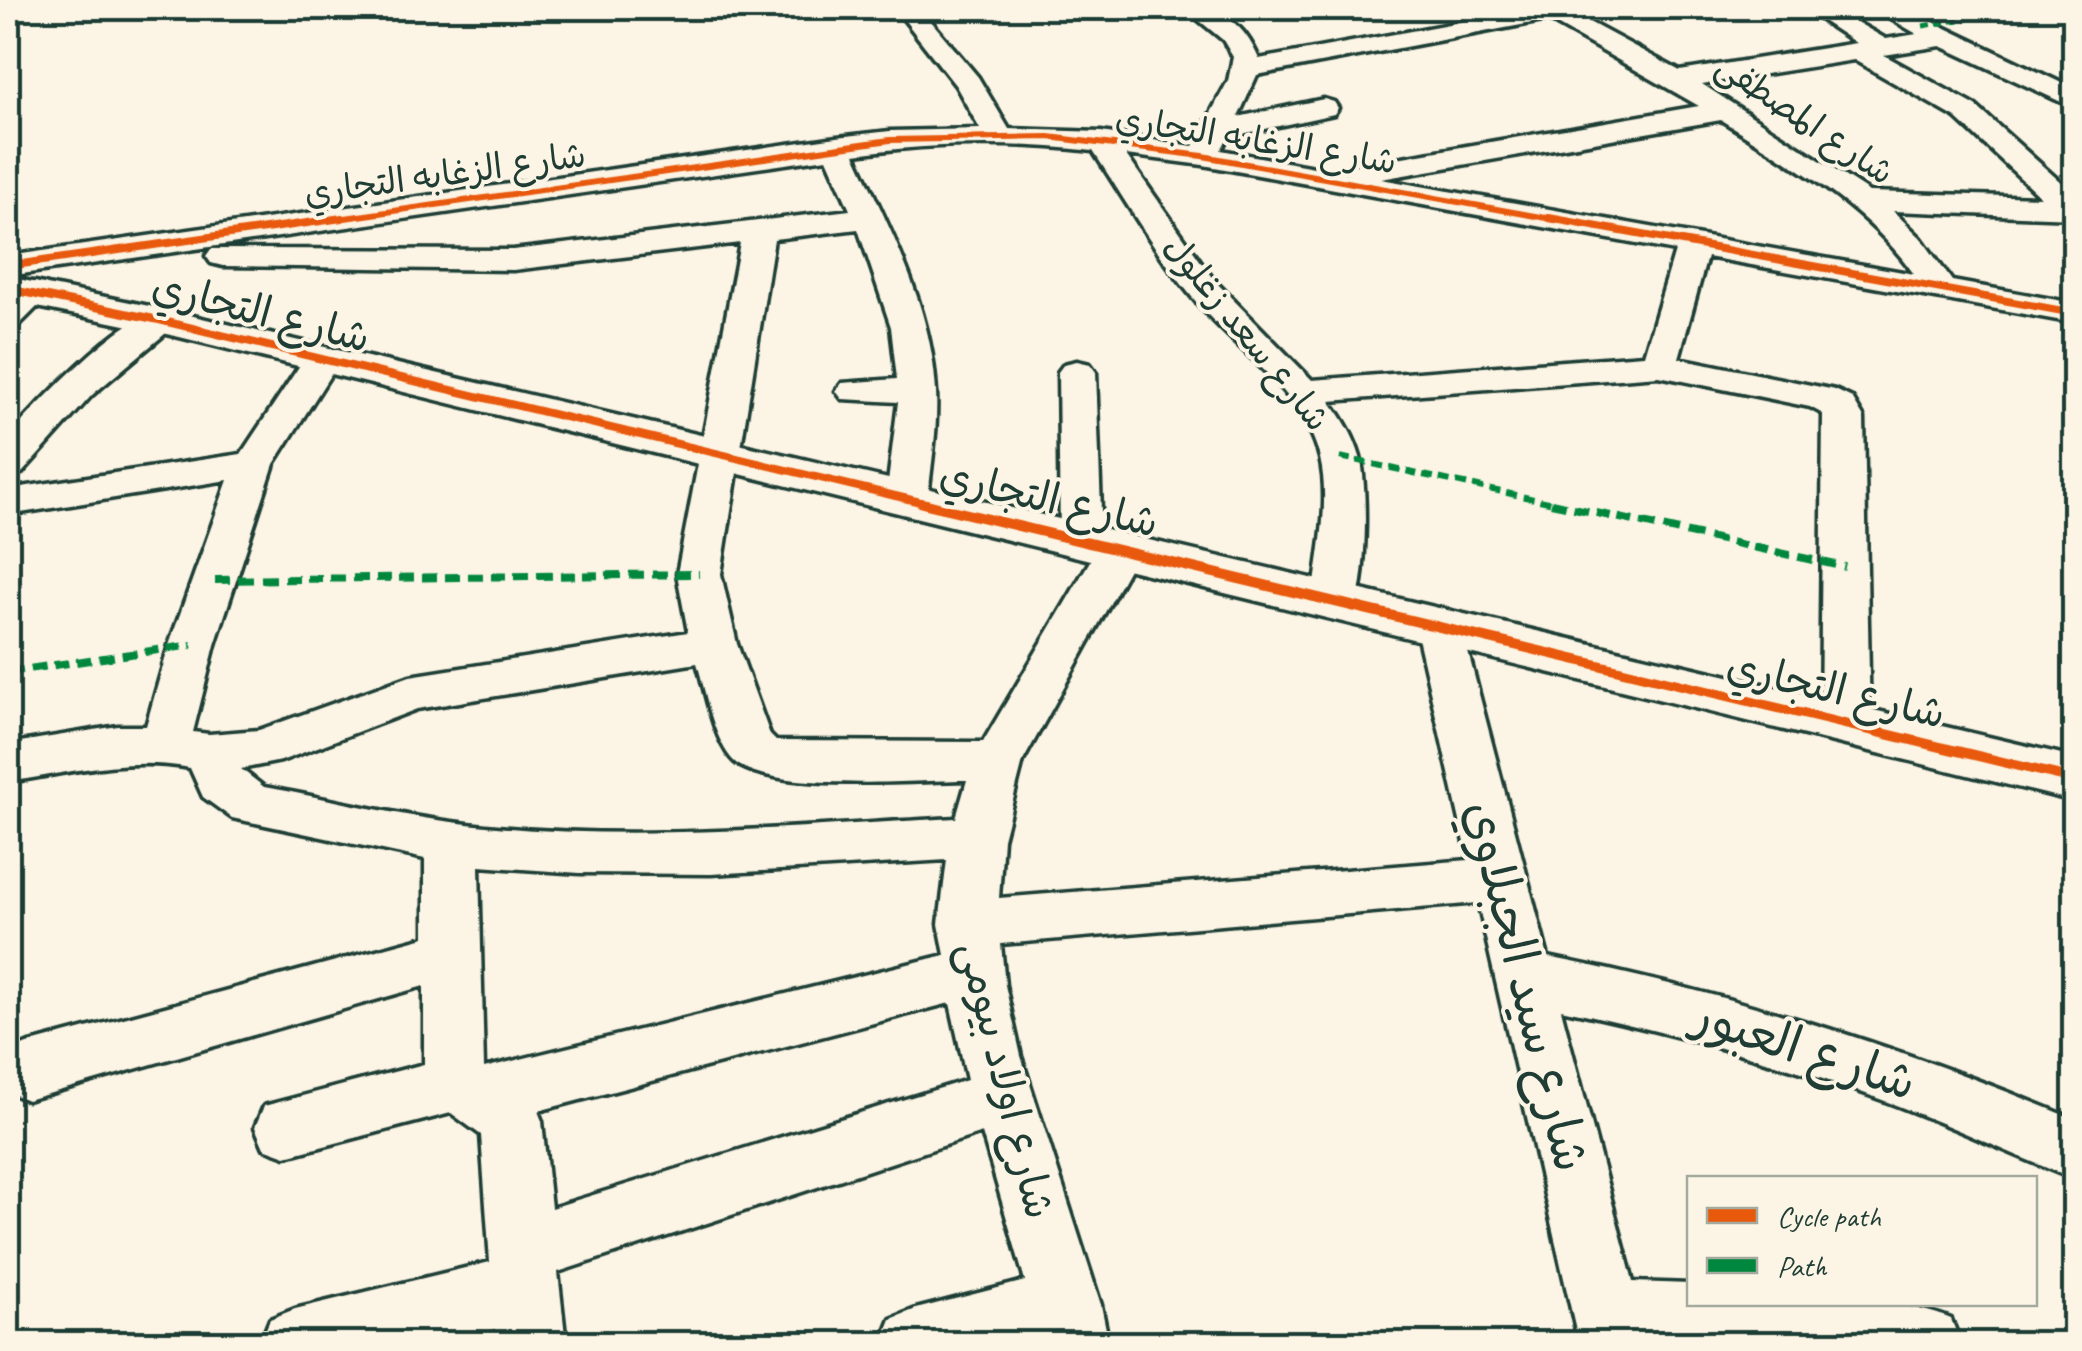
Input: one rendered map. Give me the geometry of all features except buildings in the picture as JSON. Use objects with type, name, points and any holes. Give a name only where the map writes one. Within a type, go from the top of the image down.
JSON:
[{"type":"street","points":[[906,8],[968,83],[998,136]]},
{"type":"street","points":[[1196,8],[1233,34],[1242,46],[1247,69],[1210,143]]},
{"type":"street","points":[[1815,8],[1976,120],[2073,208]]},
{"type":"street","points":[[1886,8],[2074,100]]},
{"type":"street","points":[[1247,69],[1502,13],[1562,10]]},
{"type":"street","name":"شارع المصطفى","points":[[1562,10],[1728,110],[1865,201],[1910,243],[1940,288]]},
{"type":"street","points":[[1678,80],[1946,37]]},
{"type":"street","points":[[2028,77],[2074,70]]},
{"type":"street","points":[[1210,143],[1324,108]]},
{"type":"street","points":[[1330,179],[1728,110]]},
{"type":"street","name":"شارع الزغابه التجاري","points":[[14,290],[122,248],[837,146],[998,136],[1210,143],[1330,179],[2074,313]]},
{"type":"street","name":"شارع سعد زغلول","points":[[1101,141],[1202,287],[1320,414],[1340,456],[1336,603]]},
{"type":"street","points":[[837,146],[903,314],[918,390],[907,499]]},
{"type":"street","points":[[1865,201],[2073,208]]},
{"type":"street","points":[[122,248],[337,260],[513,260],[867,218]]},
{"type":"street","points":[[759,231],[699,574],[714,644],[748,744],[752,751],[771,761],[998,760]]},
{"type":"street","points":[[1658,365],[1694,244]]},
{"type":"street","name":"شارع التجاري","points":[[14,290],[159,320],[2074,779]]},
{"type":"street","points":[[8,464],[37,426],[75,388],[159,320]]},
{"type":"street","points":[[321,361],[254,464],[192,645],[187,749],[233,796],[250,804],[452,843],[580,852],[711,853],[974,838]]},
{"type":"street","points":[[1302,392],[1658,365],[1821,398],[1838,406],[1846,418],[1845,725]]},
{"type":"street","points":[[1077,372],[1099,544]]},
{"type":"street","points":[[855,391],[918,390]]},
{"type":"street","points":[[8,502],[254,464]]},
{"type":"street","name":"شارع اولاد بيومى","points":[[1070,1324],[1001,1098],[970,948],[974,838],[998,760],[1099,544]]},
{"type":"street","name":"شارع سيد الجبلاوي","points":[[1439,629],[1610,1330]]},
{"type":"street","points":[[8,763],[118,744],[187,749],[263,748],[410,693],[714,644]]},
{"type":"street","points":[[452,843],[452,954],[469,1091],[511,1122],[527,1293]]},
{"type":"street","points":[[286,1127],[469,1091],[970,948],[1502,880]]},
{"type":"street","points":[[27,1072],[452,954]]},
{"type":"street","name":"شارع العبور","points":[[1526,977],[1642,999],[1762,1030],[1886,1070],[2074,1149]]},
{"type":"street","points":[[296,1344],[527,1293],[1001,1098]]},
{"type":"street","points":[[1610,1330],[1765,1321],[1926,1344]]},
{"type":"street","points":[[916,1344],[1070,1324]]},
{"type":"marked path","points":[[1923,26],[2031,8]]},
{"type":"marked path","points":[[1340,457],[1845,567]]},
{"type":"marked path","points":[[215,580],[699,574]]},
{"type":"marked path","points":[[8,672],[192,645]]},
{"type":"cycle path","points":[[8,266],[890,140],[1049,137],[1203,156],[2074,313]]},
{"type":"cycle path","points":[[8,289],[159,320],[2074,779]]}]
